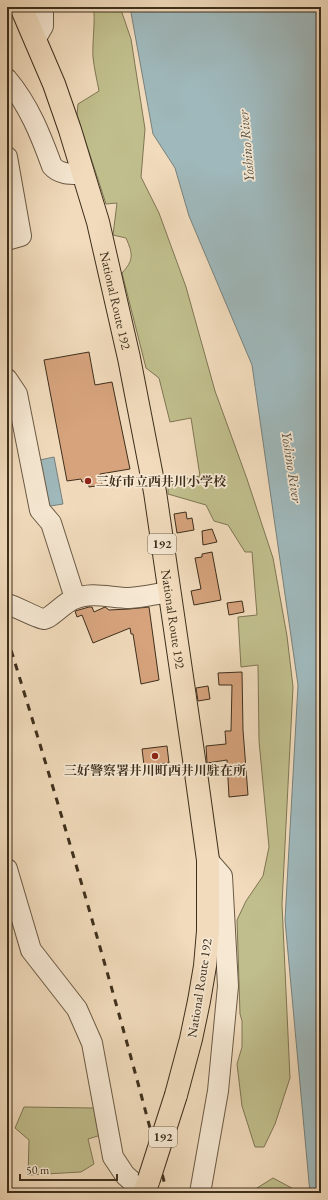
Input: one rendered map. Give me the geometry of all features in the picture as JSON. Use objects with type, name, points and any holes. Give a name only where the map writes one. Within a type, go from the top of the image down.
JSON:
[{"type":"highway","name":"National Route 192","points":[[21,7],[54,84],[98,222],[129,358],[155,492],[208,860],[209,896],[205,966],[192,1039],[176,1095],[146,1188]]},
{"type":"street","points":[[35,40],[43,26],[43,7]]},
{"type":"street","points":[[7,79],[40,131],[52,166],[56,171],[83,174]]},
{"type":"street","points":[[7,157],[21,236],[7,240]]},
{"type":"street","points":[[7,380],[17,394],[40,510],[51,523],[75,598]]},
{"type":"street","points":[[7,604],[22,609],[39,618],[45,619],[51,616],[59,607],[75,598],[90,595],[129,598],[169,592]]},
{"type":"street","points":[[200,1193],[222,1061],[228,986],[222,876],[208,860]]},
{"type":"street","points":[[7,869],[31,950],[77,1009],[92,1043],[114,1157],[125,1175],[146,1188]]},
{"type":"shaded area","points":[[93,7],[120,7],[131,39],[145,129],[141,177],[159,213],[186,287],[215,391],[247,479],[273,558],[287,636],[293,687],[282,904],[290,1078],[275,1124],[264,1147],[255,1147],[242,1106],[237,1064],[242,1047],[242,1021],[240,1014],[237,920],[246,901],[263,876],[269,847],[259,741],[258,665],[241,667],[238,617],[257,615],[252,552],[245,552],[228,525],[214,521],[206,505],[168,494],[168,487],[179,480],[200,476],[191,418],[170,422],[159,378],[146,368],[122,273],[129,264],[131,257],[130,248],[126,238],[113,235],[117,203],[106,204],[77,115],[78,104],[99,91],[93,57]]},
{"type":"shaded area","points":[[24,1107],[94,1108],[101,1135],[88,1139],[94,1164],[81,1172],[28,1175],[29,1140],[15,1128]]},
{"type":"shaded area","points":[[273,1178],[301,1193],[249,1193]]},
{"type":"water","name":"Yoshino River","points":[[130,7],[321,7],[321,1193],[310,1193],[285,920],[298,685],[252,365],[189,216],[175,168],[153,134]]},
{"type":"water","points":[[54,457],[63,504],[44,507],[35,461]]},
{"type":"building","points":[[89,352],[95,385],[112,382],[130,469],[100,474],[102,485],[89,487],[88,481],[82,482],[81,479],[67,481],[44,360]]},
{"type":"building","points":[[186,512],[187,519],[192,518],[194,530],[177,533],[174,514]]},
{"type":"building","points":[[212,529],[217,542],[203,545],[202,531]]},
{"type":"building","points":[[212,552],[221,600],[194,605],[191,591],[201,589],[195,558],[202,557],[202,554]]},
{"type":"building","points":[[242,601],[244,612],[229,615],[227,603]]},
{"type":"building","points":[[92,607],[94,612],[105,607],[109,610],[149,607],[159,680],[141,684],[133,634],[131,634],[130,628],[93,643],[82,615],[77,617],[75,611]]},
{"type":"building","points":[[242,672],[243,730],[248,795],[229,797],[227,760],[207,763],[206,746],[226,744],[225,731],[231,731],[232,685],[219,685],[218,673]]},
{"type":"building","points":[[208,686],[210,699],[198,701],[196,688]]},
{"type":"building","name":"三好警察署井川町西井川駐在所","points":[[167,746],[169,763],[144,765],[142,749]]},
{"type":"railway","points":[[7,637],[90,914],[130,1053],[167,1193]]},
{"type":"place","name":"三好市立西井川小学校","points":[[88,481]]},
{"type":"place","name":"三好警察署井川町西井川駐在所","points":[[155,756]]}]
